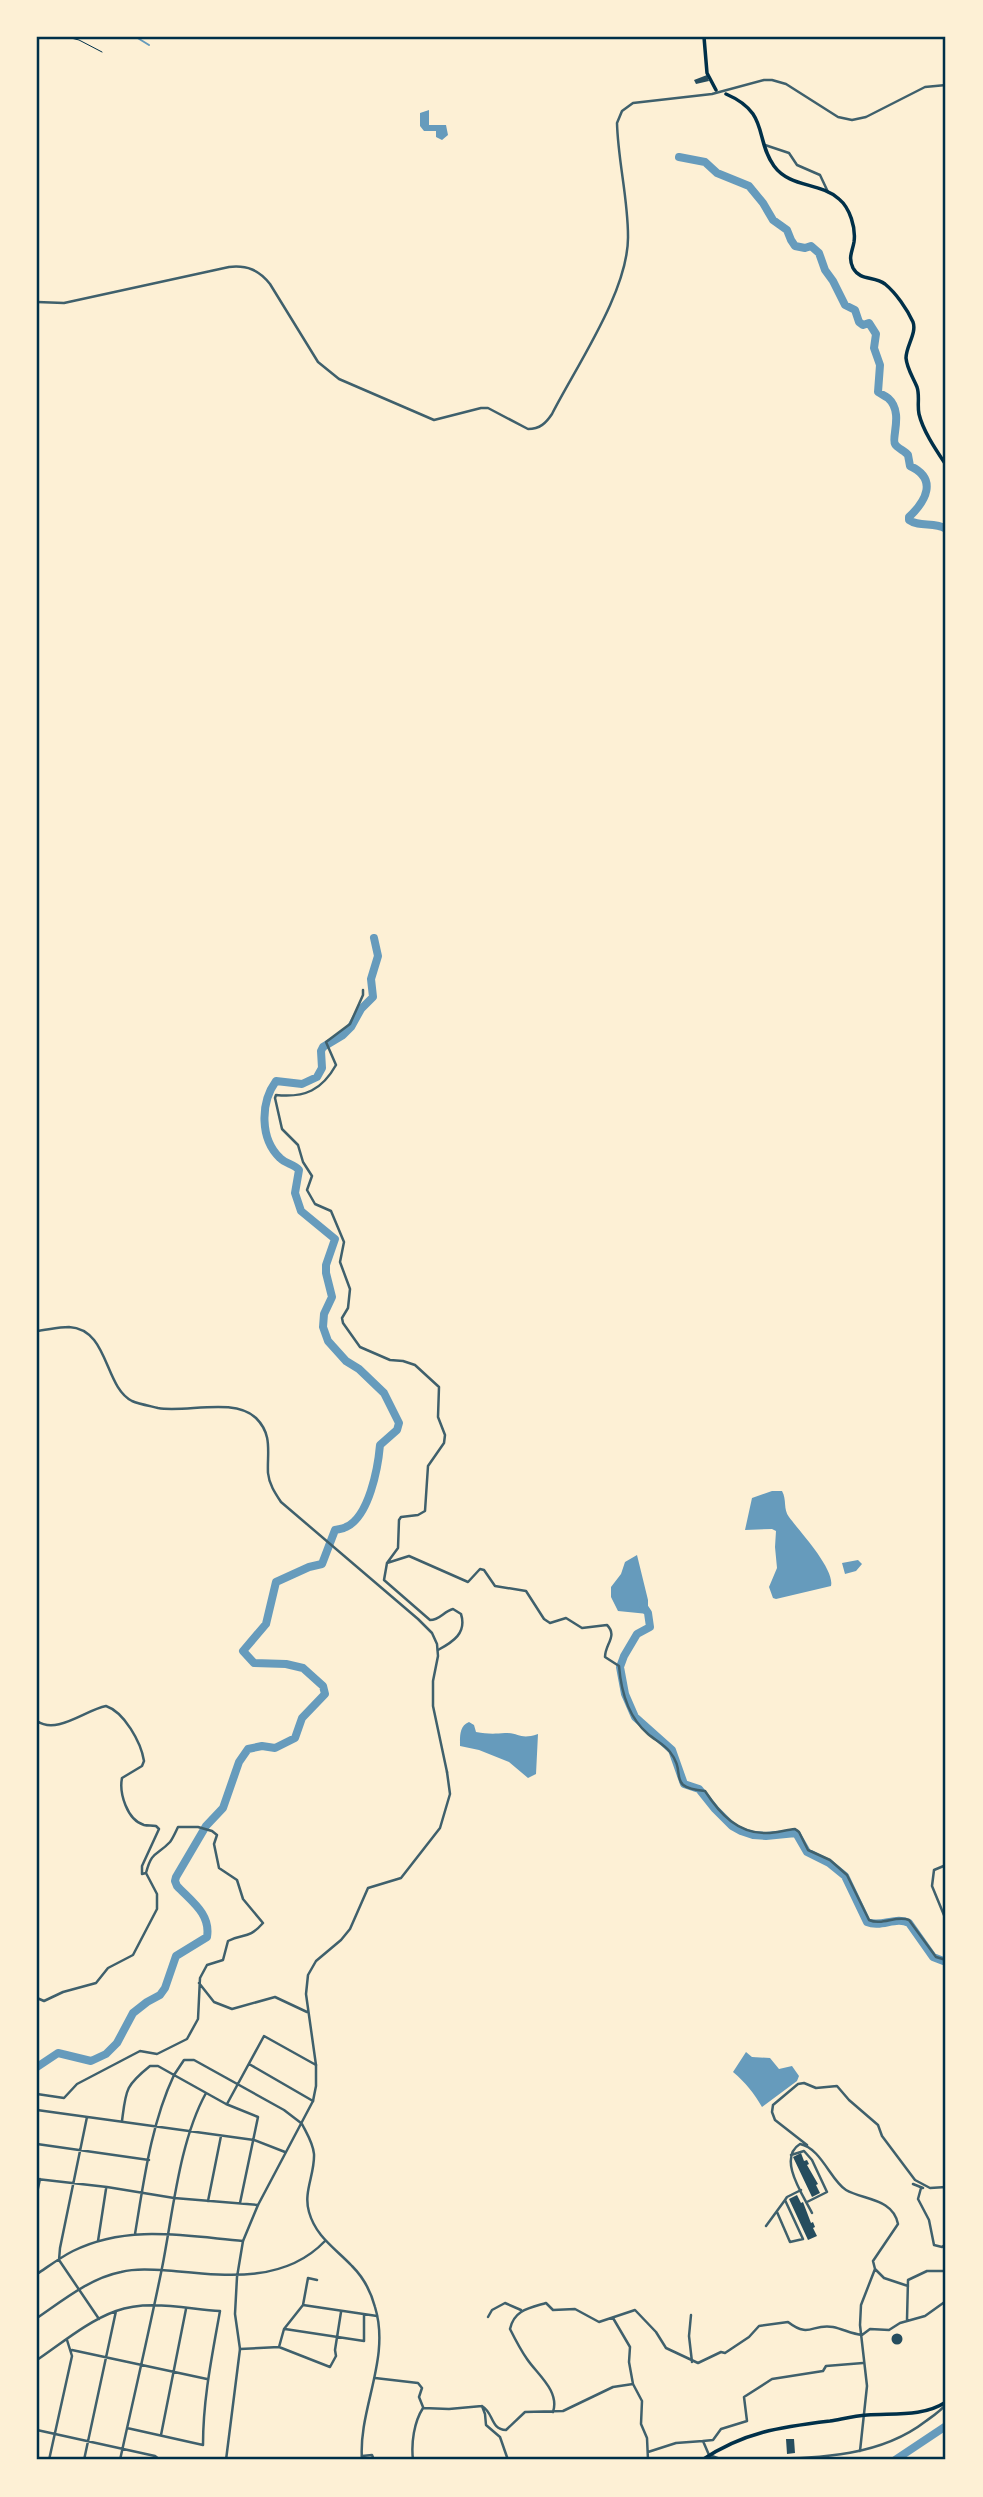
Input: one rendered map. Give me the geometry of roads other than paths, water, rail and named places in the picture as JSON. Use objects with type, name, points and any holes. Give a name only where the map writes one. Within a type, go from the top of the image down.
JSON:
[{"type":"highway","points":[[704,37],[708,73],[716,90]]},
{"type":"highway","points":[[726,94],[734,97],[759,123],[775,167],[786,177],[828,192],[843,202],[851,217],[854,235],[850,259],[854,271],[863,278],[884,284],[897,296],[913,322],[915,328],[907,350],[909,371],[919,394],[920,418],[946,465]]},
{"type":"highway","points":[[702,2460],[753,2434],[771,2429],[864,2415],[914,2412],[937,2408],[946,2402]]},
{"type":"street","points":[[37,302],[64,303],[229,267],[250,268],[270,284],[318,362],[339,379],[435,420],[481,408],[500,414],[528,429],[535,429],[552,414],[599,326],[625,265],[628,234],[617,123],[627,106],[639,102],[712,94],[772,80],[786,84],[838,117],[852,120],[866,117],[925,87],[946,85]]},
{"type":"street","points":[[765,144],[789,153],[797,165],[820,175],[828,192]]},
{"type":"street","points":[[363,990],[350,1024],[326,1042],[336,1065],[327,1081],[299,1096],[275,1098],[282,1129],[298,1144],[303,1162],[312,1176],[307,1190],[310,1197],[315,1204],[331,1211],[344,1240],[340,1262],[350,1289],[348,1308],[342,1323],[360,1347],[390,1360],[415,1365],[439,1387],[438,1417],[445,1435],[444,1443],[428,1466],[425,1511],[398,1520],[398,1548],[387,1563],[384,1580],[430,1620],[449,1610],[457,1610],[461,1614],[461,1631],[438,1650]]},
{"type":"street","points":[[37,1331],[70,1327],[95,1340],[122,1392],[131,1401],[160,1408],[234,1407],[250,1413],[262,1425],[270,1443],[268,1474],[274,1492],[281,1502],[428,1629],[435,1638],[438,1650],[432,1693],[433,1706],[450,1794],[440,1828],[401,1878],[373,1886],[365,1892],[350,1929],[312,1967],[306,1984],[316,2086],[313,2101],[258,2205],[243,2241],[235,2314],[240,2349],[226,2460]]},
{"type":"street","points":[[387,1563],[409,1556],[468,1582],[480,1569],[484,1570],[495,1586],[526,1591],[544,1619],[550,1623],[566,1618],[586,1629],[607,1625],[612,1636],[604,1655],[619,1666],[622,1692],[627,1705],[635,1721],[670,1752],[684,1787],[705,1791],[715,1806],[742,1829],[754,1833],[795,1829],[808,1850],[830,1860],[847,1875],[869,1920],[909,1920],[936,1957],[946,1960]]},
{"type":"street","points":[[37,1721],[46,1725],[63,1723],[106,1706],[113,1708],[129,1728],[145,1759],[142,1766],[122,1778],[123,1796],[127,1809],[137,1821],[159,1829],[142,1866],[142,1874],[146,1873]]},
{"type":"street","points":[[37,1998],[44,2001],[63,1992],[96,1983],[107,1968],[133,1955],[157,1909],[157,1894],[146,1873],[149,1862],[158,1850],[170,1841],[178,1827],[212,1831],[216,1835],[214,1844],[219,1868],[237,1880],[243,1899],[263,1923],[255,1932],[228,1941],[223,1960],[207,1965],[199,1983],[198,2019],[193,2031],[184,2042],[157,2053],[140,2051],[77,2084],[64,2098],[37,2094]]},
{"type":"street","points":[[946,1865],[933,1870],[931,1882],[946,1920]]},
{"type":"street","points":[[199,1983],[215,2002],[232,2009],[275,1997],[307,2012]]},
{"type":"street","points":[[226,2104],[264,2036],[316,2065]]},
{"type":"street","points":[[135,2234],[163,2099],[184,2060],[194,2060],[284,2110],[302,2124],[311,2142],[314,2156],[307,2196],[309,2211],[317,2231],[360,2276],[377,2316],[380,2336],[375,2378],[361,2443],[362,2458],[372,2455],[374,2460]]},
{"type":"street","points":[[248,2064],[313,2101]]},
{"type":"street","points":[[122,2121],[126,2089],[150,2066],[158,2066],[226,2104],[258,2117],[240,2203]]},
{"type":"street","points":[[908,2286],[884,2278],[875,2269],[873,2261],[898,2224],[897,2219],[876,2199],[843,2189],[833,2173],[808,2146],[772,2117],[773,2105],[798,2084],[804,2083],[816,2088],[837,2086],[878,2125],[882,2136],[910,2176],[930,2188]]},
{"type":"street","points":[[120,2460],[174,2198],[195,2113],[206,2093]]},
{"type":"street","points":[[37,2110],[254,2140],[285,2152]]},
{"type":"street","points":[[87,2117],[60,2248],[60,2260],[99,2319]]},
{"type":"street","points":[[208,2201],[221,2135]]},
{"type":"street","points":[[37,2144],[149,2160]]},
{"type":"street","points":[[808,2146],[797,2146],[789,2163],[812,2213]]},
{"type":"street","points":[[790,2156],[804,2151],[812,2160],[827,2192],[807,2202]]},
{"type":"street","points":[[37,2193],[38,2179],[174,2198],[258,2205]]},
{"type":"street","points":[[913,2184],[922,2188],[946,2187]]},
{"type":"street","points":[[98,2241],[107,2187]]},
{"type":"street","points":[[922,2188],[918,2199],[929,2220],[934,2245],[942,2247],[946,2252]]},
{"type":"street","points":[[766,2226],[785,2200],[801,2190]]},
{"type":"street","points":[[777,2212],[790,2242],[803,2239],[785,2200]]},
{"type":"street","points":[[37,2274],[74,2250],[98,2241],[135,2234],[243,2241]]},
{"type":"street","points":[[37,2318],[79,2290],[120,2272],[161,2270],[237,2277],[302,2261],[326,2241]]},
{"type":"street","points":[[942,2247],[946,2244]]},
{"type":"street","points":[[860,2451],[867,2386],[863,2363],[861,2305],[875,2269]]},
{"type":"street","points":[[907,2321],[908,2280],[918,2274],[946,2271]]},
{"type":"street","points":[[279,2347],[284,2329],[303,2305],[307,2278],[317,2280]]},
{"type":"street","points":[[553,2412],[555,2405],[551,2390],[527,2360],[510,2329],[512,2321],[521,2310],[546,2303],[553,2310],[579,2310],[599,2322],[635,2311],[656,2332],[666,2348],[698,2363],[721,2352],[732,2351],[759,2326],[765,2324],[788,2322],[798,2330],[831,2327],[862,2335],[875,2328],[889,2330],[925,2316],[946,2301]]},
{"type":"street","points":[[488,2317],[492,2310],[505,2303],[521,2310]]},
{"type":"street","points":[[303,2305],[377,2316]]},
{"type":"street","points":[[37,2360],[99,2319],[116,2311],[153,2306],[220,2311],[207,2379],[203,2445],[127,2428]]},
{"type":"street","points":[[161,2435],[187,2309]]},
{"type":"street","points":[[84,2460],[116,2311]]},
{"type":"street","points":[[240,2349],[279,2347],[330,2367],[336,2356],[341,2312]]},
{"type":"street","points":[[284,2329],[364,2341],[364,2315]]},
{"type":"street","points":[[691,2315],[689,2336],[692,2362]]},
{"type":"street","points":[[613,2318],[630,2347],[629,2362],[633,2384],[642,2401],[641,2424],[647,2438],[648,2460]]},
{"type":"street","points":[[49,2460],[72,2350],[67,2340]]},
{"type":"street","points":[[72,2350],[207,2379]]},
{"type":"street","points":[[648,2452],[676,2443],[713,2440],[721,2429],[747,2421],[744,2397],[772,2379],[823,2371],[827,2366],[863,2363]]},
{"type":"street","points":[[375,2378],[418,2383],[422,2388],[419,2397],[423,2408]]},
{"type":"street","points":[[423,2408],[482,2406],[500,2430],[506,2430],[530,2410],[563,2412],[612,2387],[633,2384]]},
{"type":"street","points":[[734,2460],[830,2455],[881,2446],[912,2432],[946,2406],[946,2402]]},
{"type":"street","points":[[482,2406],[486,2425],[500,2437],[508,2460]]},
{"type":"street","points":[[413,2460],[415,2431],[423,2408]]},
{"type":"street","points":[[37,2430],[160,2460]]},
{"type":"street","points":[[703,2441],[712,2460]]},
{"type":"street","points":[[709,2455],[723,2460]]},
{"type":"water","points":[[429,110],[429,125],[446,125],[448,135],[442,140],[436,137],[436,131],[424,131],[420,126],[420,113]]},
{"type":"water","points":[[772,1491],[782,1491],[787,1514],[828,1570],[831,1586],[773,1598],[769,1587],[777,1568],[776,1531],[745,1530],[752,1498]]},
{"type":"water","points":[[637,1555],[648,1600],[648,1614],[618,1611],[611,1597],[611,1587],[621,1574],[625,1562]]},
{"type":"water","points":[[858,1560],[862,1564],[856,1571],[845,1574],[842,1563]]},
{"type":"water","points":[[469,1722],[474,1725],[476,1732],[524,1736],[538,1734],[536,1774],[528,1778],[509,1762],[460,1746],[462,1729]]},
{"type":"water","points":[[746,2052],[752,2057],[770,2058],[779,2069],[792,2066],[799,2076],[797,2081],[762,2107],[749,2088],[733,2072]]},
{"type":"waterway","points":[[136,37],[149,45]]},
{"type":"waterway","points":[[679,157],[705,162],[717,173],[749,186],[773,220],[787,230],[795,246],[811,246],[819,253],[825,270],[845,305],[855,310],[859,322],[863,325],[869,323],[876,334],[874,348],[880,365],[878,392],[888,398],[895,410],[894,441],[897,447],[908,455],[910,466],[919,471],[926,484],[924,497],[909,520],[946,529]]},
{"type":"waterway","points":[[37,2067],[58,2053],[91,2061],[106,2054],[117,2043],[133,2013],[160,1995],[176,1956],[207,1937],[203,1915],[177,1886],[176,1877],[206,1826],[223,1808],[239,1762],[248,1749],[262,1746],[275,1748],[295,1738],[302,1718],[325,1694],[323,1686],[303,1668],[286,1664],[254,1663],[243,1651],[266,1624],[276,1582],[322,1564],[335,1530],[354,1522],[361,1513],[371,1491],[380,1445],[397,1430],[399,1423],[384,1393],[359,1369],[346,1361],[328,1341],[323,1327],[324,1314],[332,1297],[326,1265],[335,1239],[301,1211],[295,1193],[299,1170],[282,1160],[273,1150],[266,1131],[265,1110],[276,1081],[302,1084],[317,1077],[322,1068],[323,1047],[343,1035],[373,997],[371,979],[378,956],[374,938]]},
{"type":"waterway","points":[[644,1607],[648,1613],[650,1627],[637,1634],[620,1667],[625,1694],[635,1717],[672,1750],[684,1784],[699,1789],[715,1809],[741,1831],[766,1836],[796,1833],[807,1852],[829,1863],[845,1876],[867,1922],[909,1923],[933,1957],[946,1962]]},
{"type":"waterway","points":[[895,2460],[946,2426]]}]
